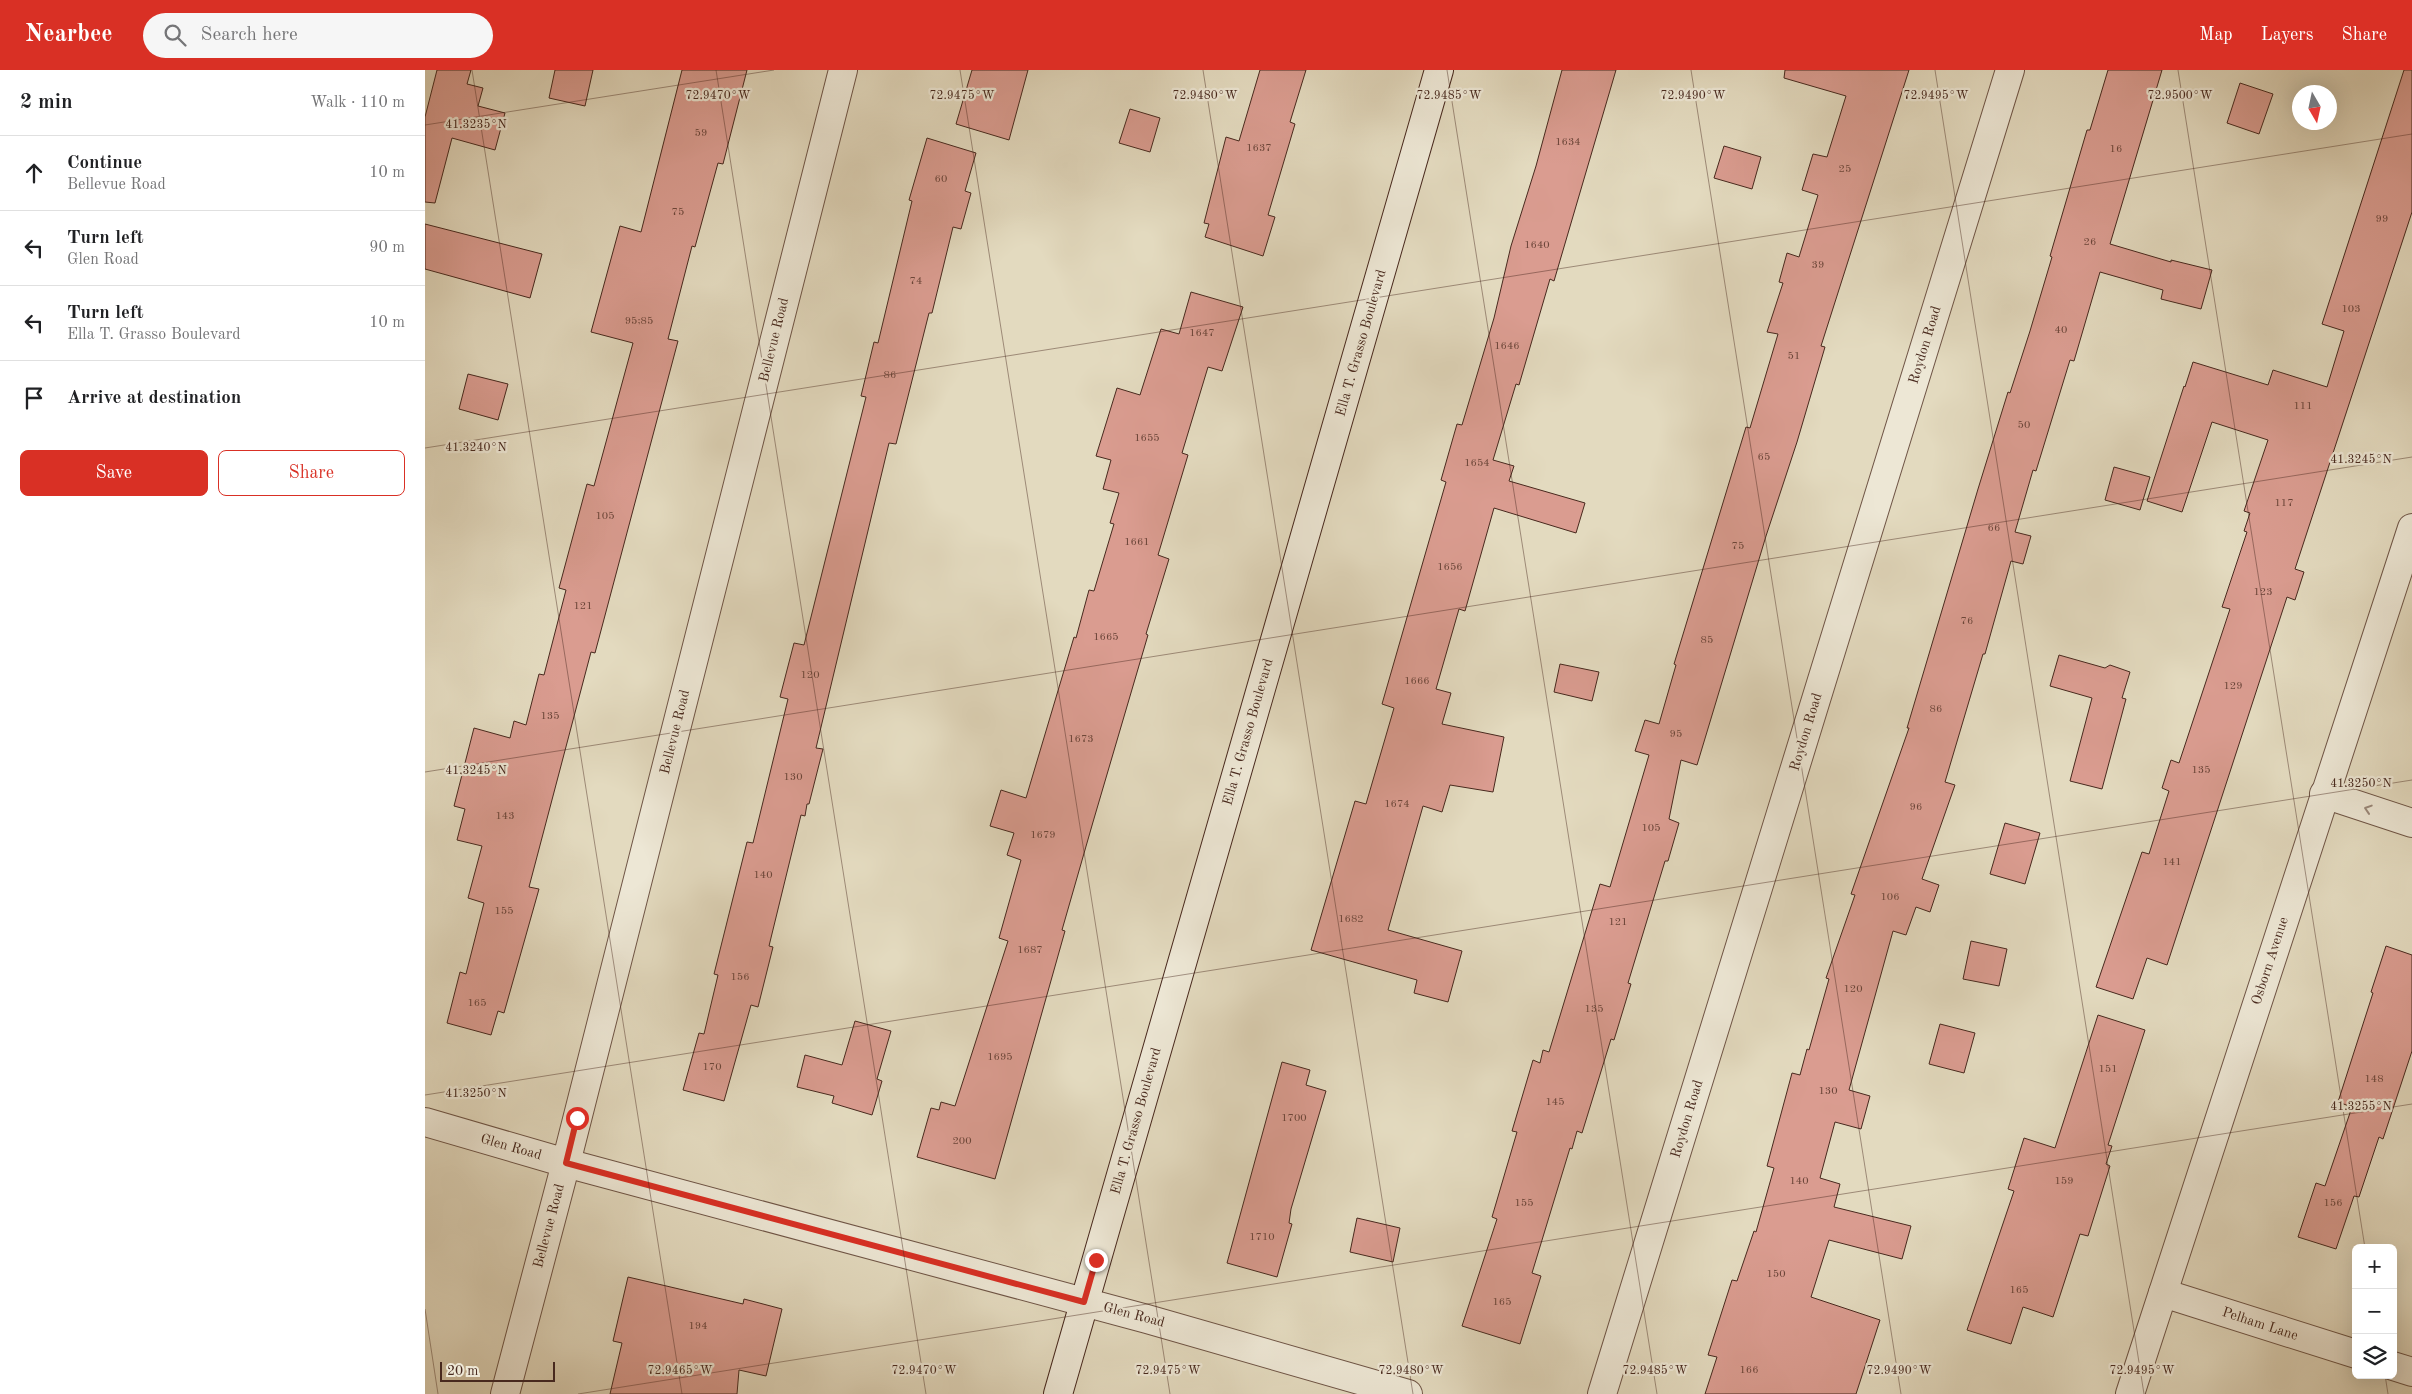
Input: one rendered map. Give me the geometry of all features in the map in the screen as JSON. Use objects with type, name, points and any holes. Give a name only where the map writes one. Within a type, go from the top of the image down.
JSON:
[{"type":"street","name":"Bellevue Road","points":[[505,1394],[566,1163],[843,70]]},
{"type":"street","name":"Ella T. Grasso Boulevard","points":[[1058,1394],[1439,70]]},
{"type":"street","name":"Roydon Road","points":[[1602,1394],[2010,70]]},
{"type":"street","name":"Osborn Avenue","points":[[2130,1394],[2412,528]]},
{"type":"street","points":[[2324,794],[2412,823]]},
{"type":"street","name":"Glen Road","points":[[425,1122],[566,1163],[1084,1302],[1408,1394]]},
{"type":"street","name":"Pelham Lane","points":[[2163,1293],[2352,1353]]},
{"type":"street","points":[[2397,1367],[2412,1372]]},
{"type":"building","points":[[437,70],[471,70],[467,84],[483,88],[478,106],[505,113],[495,150],[452,138],[435,203],[425,202],[425,117]]},
{"type":"building","points":[[555,70],[593,70],[585,106],[549,98]]},
{"type":"building","points":[[682,70],[747,70],[723,164],[718,163],[695,247],[692,246],[668,339],[678,341],[595,653],[591,652],[529,887],[539,889],[504,1013],[498,1011],[491,1035],[447,1023],[460,972],[466,974],[484,903],[468,898],[482,846],[457,840],[465,809],[454,806],[474,728],[510,738],[514,721],[526,725],[539,674],[544,675],[566,590],[559,588],[587,484],[594,486],[633,343],[591,332],[620,226],[641,232]]},
{"type":"building","points":[[972,70],[1028,70],[1009,140],[956,124]]},
{"type":"building","points":[[1260,70],[1306,70],[1290,122],[1295,124],[1268,215],[1275,217],[1263,256],[1205,237],[1209,224],[1204,223],[1226,137],[1239,141]]},
{"type":"building","points":[[1562,70],[1616,70],[1554,281],[1550,279],[1519,385],[1516,384],[1493,460],[1514,466],[1509,481],[1585,503],[1576,533],[1494,508],[1465,611],[1459,609],[1436,689],[1451,693],[1442,724],[1504,737],[1493,792],[1450,785],[1442,812],[1423,806],[1388,930],[1462,951],[1448,1002],[1414,993],[1417,980],[1311,950],[1355,801],[1366,804],[1394,708],[1382,704],[1446,482],[1441,480],[1457,424],[1462,425],[1494,318],[1511,246],[1536,166]]},
{"type":"building","points":[[1785,70],[1909,70],[1821,346],[1825,347],[1797,442],[1766,536],[1697,765],[1681,760],[1669,819],[1679,823],[1668,861],[1665,861],[1628,983],[1631,984],[1614,1040],[1611,1039],[1582,1133],[1577,1131],[1572,1149],[1570,1148],[1532,1273],[1541,1276],[1520,1344],[1462,1326],[1497,1219],[1492,1217],[1517,1132],[1512,1131],[1533,1060],[1540,1063],[1543,1050],[1549,1052],[1600,884],[1610,887],[1649,755],[1635,751],[1645,720],[1659,724],[1676,665],[1674,664],[1746,427],[1750,428],[1778,334],[1767,332],[1783,283],[1779,282],[1787,253],[1799,257],[1818,195],[1802,190],[1813,154],[1827,157],[1846,96],[1784,78]]},
{"type":"building","points":[[2108,70],[2162,70],[2110,244],[2171,262],[2171,260],[2212,270],[2201,309],[2161,299],[2163,290],[2100,272],[2074,361],[2070,360],[2036,471],[2033,470],[2015,532],[2031,536],[2023,564],[2011,561],[1985,654],[1983,654],[1945,782],[1955,785],[1922,879],[1939,885],[1930,912],[1916,907],[1906,935],[1893,931],[1849,1090],[1870,1096],[1861,1129],[1835,1122],[1820,1178],[1840,1184],[1834,1207],[1911,1226],[1902,1259],[1829,1240],[1811,1297],[1880,1320],[1856,1394],[1705,1394],[1717,1357],[1708,1355],[1732,1280],[1737,1281],[1754,1231],[1756,1232],[1774,1168],[1767,1166],[1792,1073],[1800,1075],[1807,1049],[1809,1050],[1829,979],[1826,978],[1855,895],[1851,894],[1909,728],[1907,728],[1978,489],[2008,392],[2010,393],[2030,331],[2087,130],[2090,130]]},
{"type":"building","points":[[2404,70],[2412,70],[2412,212],[2295,569],[2304,572],[2295,600],[2287,597],[2167,965],[2147,958],[2133,999],[2096,987],[2142,852],[2149,854],[2169,791],[2162,788],[2171,760],[2179,763],[2230,609],[2222,607],[2247,532],[2244,531],[2250,513],[2244,511],[2268,440],[2212,422],[2182,512],[2147,501],[2193,362],[2268,385],[2273,370],[2327,387],[2344,331],[2322,324]]},
{"type":"building","points":[[2240,83],[2273,94],[2259,134],[2227,123]]},
{"type":"building","points":[[1130,109],[1160,118],[1150,152],[1119,143]]},
{"type":"building","points":[[927,138],[976,153],[965,191],[971,193],[961,229],[953,227],[932,313],[929,313],[896,444],[889,443],[816,748],[823,749],[805,816],[801,815],[769,946],[773,947],[758,1007],[751,1005],[724,1101],[683,1090],[699,1033],[704,1034],[718,975],[714,974],[747,842],[753,843],[788,699],[780,697],[794,643],[804,645],[866,397],[861,396],[874,342],[878,343],[912,201],[909,200]]},
{"type":"building","points":[[1724,146],[1761,157],[1752,189],[1714,178]]},
{"type":"building","points":[[425,224],[542,254],[530,298],[425,269]]},
{"type":"building","points":[[1191,292],[1243,307],[1222,371],[1208,367],[1182,453],[1188,455],[1158,555],[1169,559],[1062,930],[1065,931],[995,1179],[917,1157],[931,1108],[939,1110],[941,1102],[955,1106],[1008,941],[999,938],[1021,860],[1007,855],[1014,833],[990,826],[1001,790],[1026,798],[1089,590],[1094,591],[1114,524],[1110,523],[1119,493],[1103,489],[1111,460],[1096,456],[1117,388],[1140,395],[1161,329],[1179,334]]},
{"type":"building","points":[[468,374],[508,384],[498,420],[459,409]]},
{"type":"building","points":[[2114,467],[2150,477],[2140,510],[2105,500]]},
{"type":"building","points":[[2059,655],[2105,668],[2110,665],[2130,672],[2122,698],[2126,699],[2102,789],[2070,781],[2092,698],[2050,686]]},
{"type":"building","points":[[1560,664],[1599,672],[1592,701],[1554,692]]},
{"type":"building","points":[[2005,823],[2040,833],[2025,884],[1990,874]]},
{"type":"building","points":[[1971,941],[2007,949],[1999,986],[1963,979]]},
{"type":"building","points":[[2386,946],[2412,955],[2412,1051],[2383,1139],[2379,1137],[2359,1197],[2354,1196],[2336,1249],[2298,1237],[2316,1183],[2325,1186],[2352,1107],[2338,1102]]},
{"type":"building","points":[[2098,1015],[2145,1030],[2108,1145],[2112,1146],[2106,1164],[2110,1166],[2088,1236],[2080,1234],[2053,1317],[2023,1307],[2011,1344],[1967,1330],[2014,1191],[2008,1189],[2024,1138],[2055,1148]]},
{"type":"building","points":[[855,1021],[891,1031],[877,1079],[882,1081],[872,1115],[832,1103],[834,1096],[797,1087],[805,1055],[842,1065]]},
{"type":"building","points":[[1940,1024],[1975,1033],[1964,1073],[1929,1064]]},
{"type":"building","points":[[1282,1062],[1310,1070],[1306,1085],[1326,1091],[1291,1209],[1289,1223],[1292,1224],[1277,1277],[1227,1263]]},
{"type":"building","points":[[1357,1218],[1400,1228],[1393,1262],[1350,1252]]},
{"type":"building","points":[[628,1277],[743,1304],[744,1299],[782,1309],[766,1376],[739,1370],[737,1394],[610,1394],[622,1343],[613,1341]]},
{"type":"route","points":[[577,1118],[566,1163],[613,1176],[1084,1302],[1096,1260]]}]
